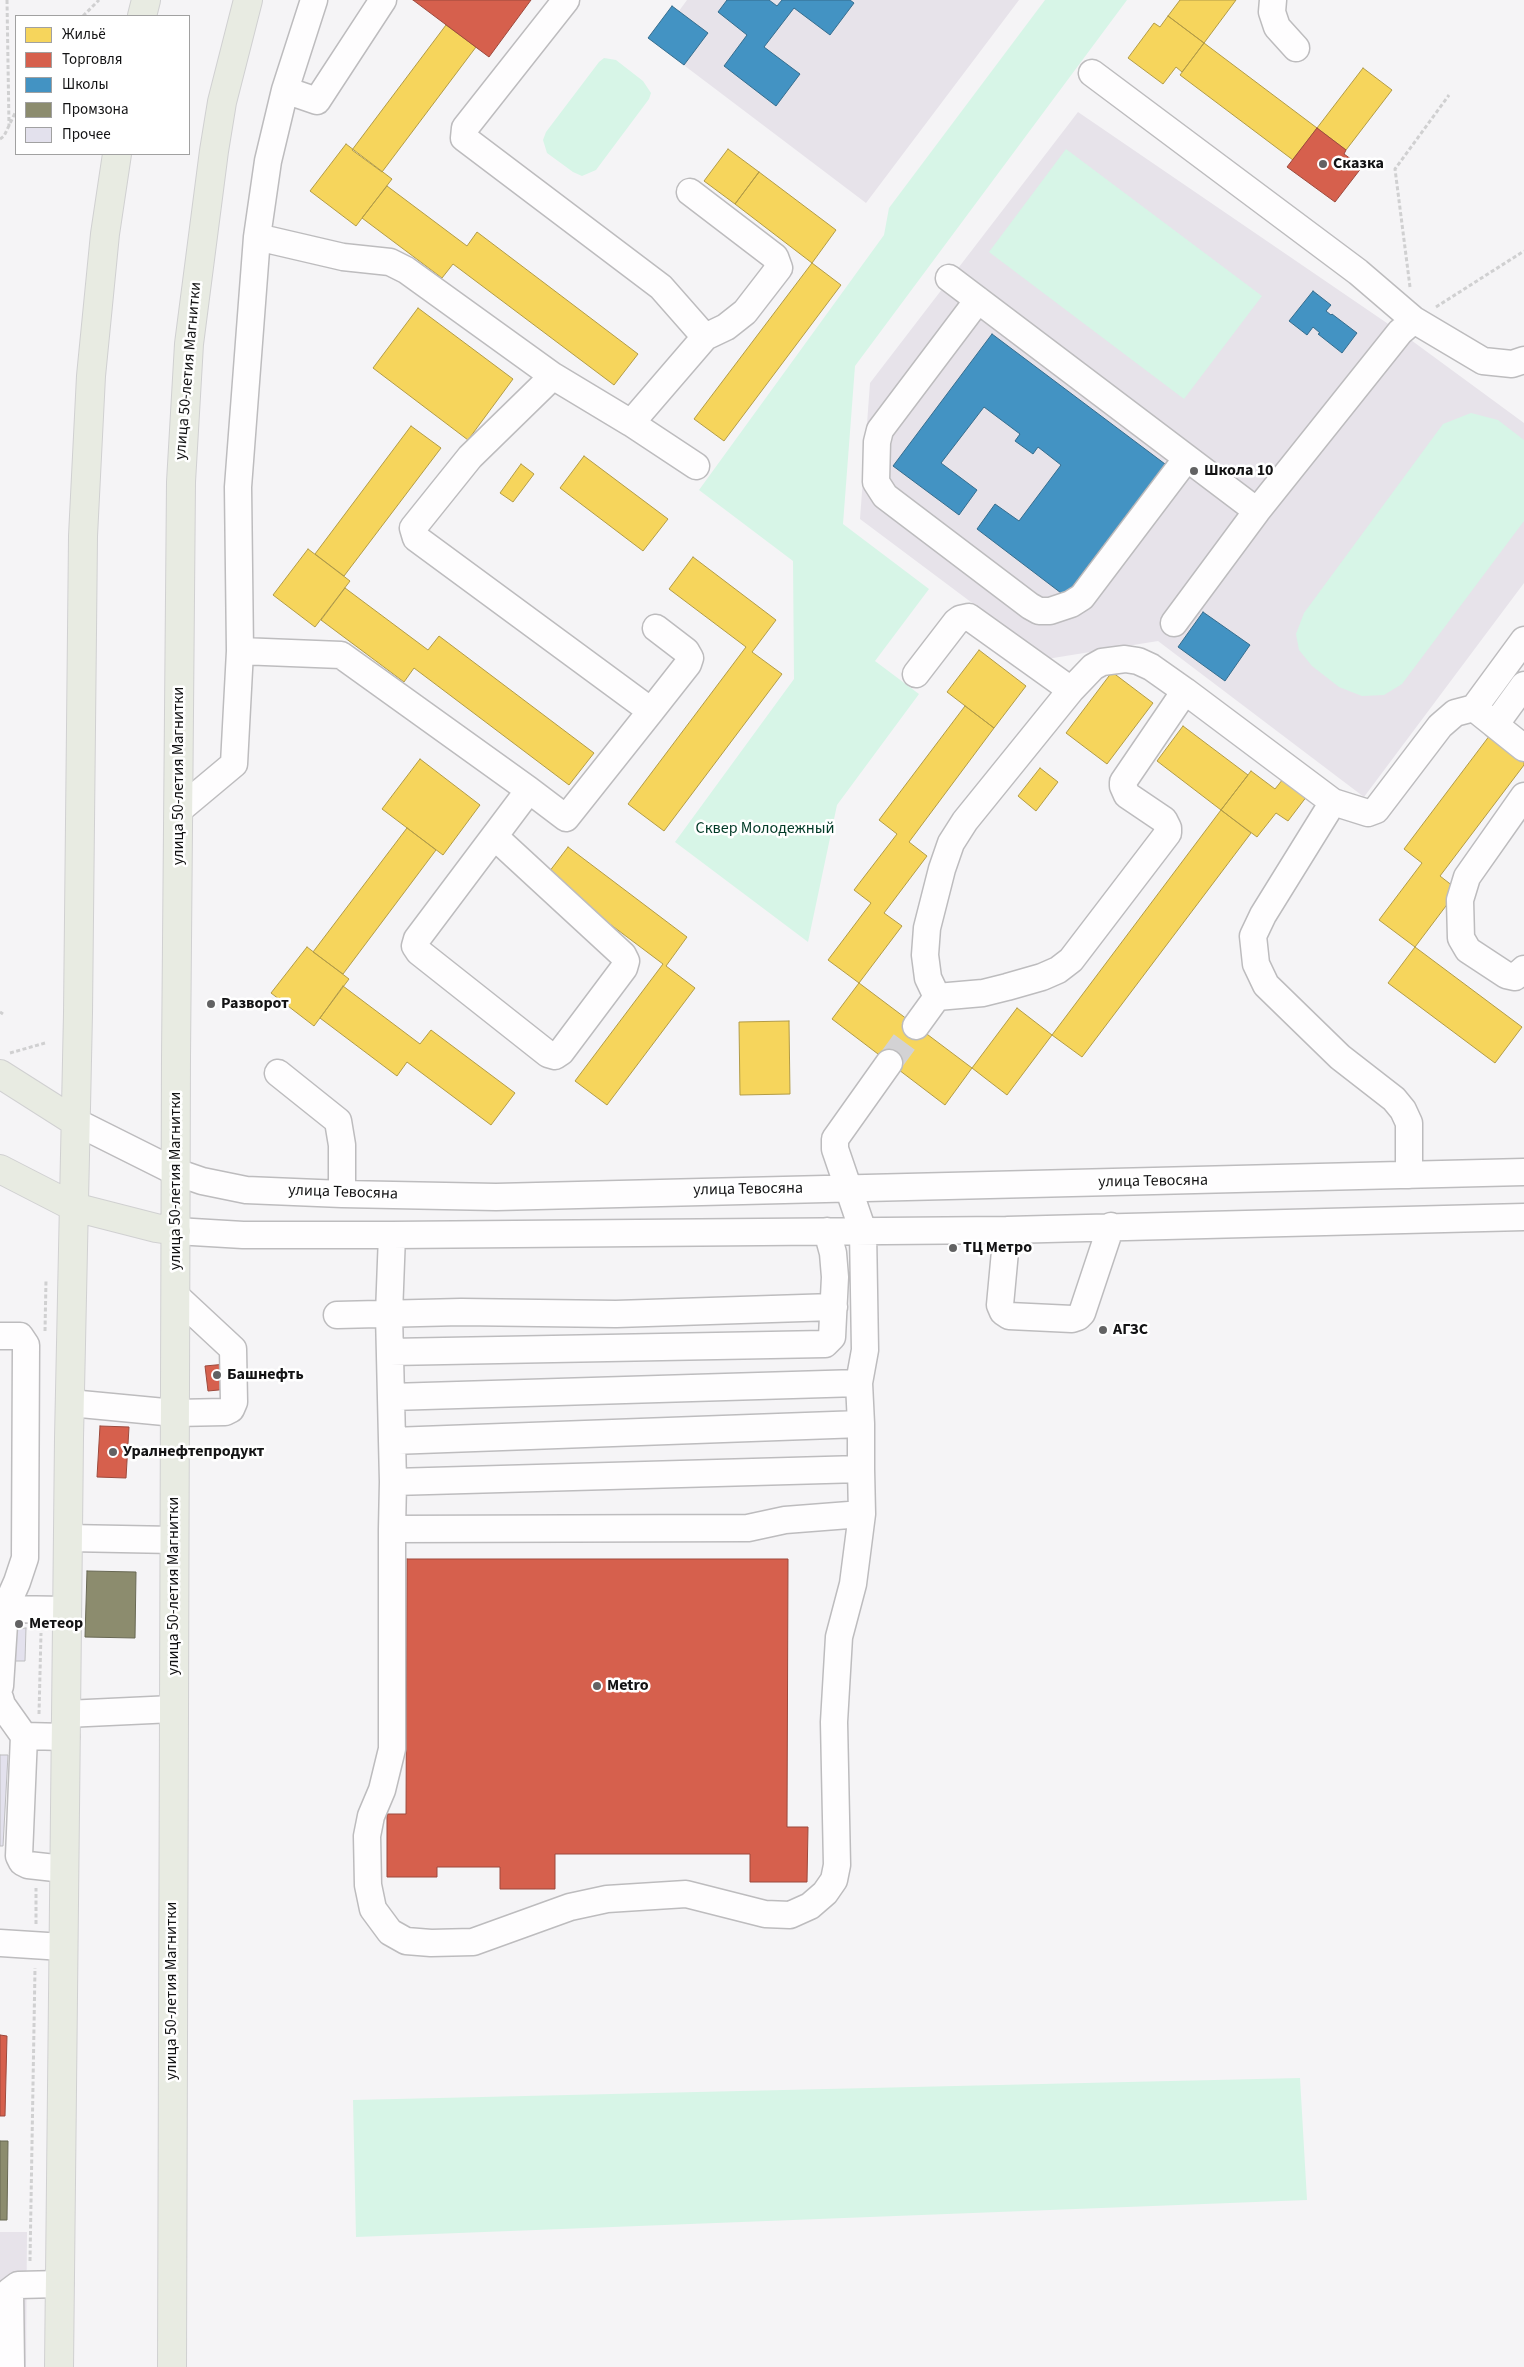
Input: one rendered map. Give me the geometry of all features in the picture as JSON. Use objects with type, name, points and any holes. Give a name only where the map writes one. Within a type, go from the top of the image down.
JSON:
[{"type":"main road","points":[[142,15],[146,0]]},
{"type":"main road","name":"улица 50-летия Магнитки","points":[[172,2367],[173,1709],[181,482],[189,344],[214,151],[222,102],[248,0]]},
{"type":"main road","points":[[59,2367],[68,1538],[86,457],[91,376],[105,234],[117,155]]},
{"type":"main road","name":"улица Тевосяна","points":[[4,1064],[74,1122]]},
{"type":"main road","points":[[0,1169],[74,1207],[156,1228],[176,1231]]},
{"type":"street","points":[[178,810],[234,764],[240,651],[238,487],[257,237],[268,161],[285,90],[314,0]]},
{"type":"street","points":[[285,90],[317,101],[383,0]]},
{"type":"street","points":[[566,0],[465,128],[464,138],[661,287],[705,337]]},
{"type":"street","points":[[1273,0],[1272,12],[1277,27],[1296,48]]},
{"type":"street","points":[[1092,73],[1358,272],[1414,320],[1483,361],[1512,364],[1524,360]]},
{"type":"street","points":[[631,423],[705,337],[726,327],[745,312],[777,271],[779,264],[775,258],[690,192]]},
{"type":"street","points":[[257,237],[343,257],[390,262],[406,270],[553,376],[631,423],[696,466]]},
{"type":"street","points":[[949,278],[1256,511]]},
{"type":"street","points":[[978,300],[880,430],[877,442],[876,482],[877,487],[885,496],[1023,601],[1034,609],[1045,611],[1077,601],[1188,458]]},
{"type":"street","points":[[1174,623],[1256,511],[1400,332],[1414,320]]},
{"type":"street","points":[[553,376],[470,457],[415,524],[412,532],[416,538],[652,711]]},
{"type":"street","points":[[916,674],[956,622],[960,618],[969,617],[1071,690]]},
{"type":"street","points":[[240,651],[341,655],[566,818],[688,664],[690,658],[686,651],[656,628]]},
{"type":"street","points":[[937,997],[928,978],[925,955],[927,928],[942,869],[951,843],[965,821],[1071,690],[1093,667],[1102,662],[1125,659],[1138,660],[1185,691],[1333,802],[1368,813],[1376,810],[1440,726],[1455,714],[1474,708],[1524,640]]},
{"type":"street","points":[[1495,725],[1524,685]]},
{"type":"street","points":[[916,1026],[937,997],[983,993],[1007,988],[1058,970],[1071,960],[1168,833],[1164,820],[1127,795],[1124,791],[1123,782],[1185,691]]},
{"type":"street","points":[[1474,708],[1524,748]]},
{"type":"street","points":[[495,838],[623,955],[626,961],[624,968],[561,1052],[555,1056],[548,1054],[419,952],[415,946],[417,939],[495,838],[529,790]]},
{"type":"street","points":[[1524,796],[1471,870],[1460,900],[1460,931],[1468,950],[1506,975],[1515,977],[1524,970]]},
{"type":"street","points":[[1333,802],[1263,914],[1253,936],[1256,964],[1266,985],[1280,999],[1340,1057],[1394,1099],[1403,1110],[1409,1123],[1409,1175]]},
{"type":"street","points":[[392,1236],[389,1314],[393,1482],[392,1749],[382,1790],[371,1816],[367,1836],[368,1886],[373,1909],[390,1932],[406,1941],[431,1943],[473,1942],[570,1907],[607,1899],[686,1894],[765,1914],[790,1915],[810,1906],[825,1893],[834,1880],[837,1864],[834,1722],[839,1637],[853,1584],[862,1514],[862,1424],[859,1383],[865,1350],[863,1230],[835,1149],[835,1139],[889,1063]]},
{"type":"street","points":[[278,1073],[338,1121],[342,1145],[342,1194]]},
{"type":"street","name":"улица Тевосяна","points":[[74,1122],[176,1172],[202,1182],[246,1190],[342,1194],[496,1196],[1524,1172]]},
{"type":"street","points":[[176,1231],[243,1235],[392,1236],[1007,1230],[1524,1217]]},
{"type":"street","points":[[1007,1230],[1000,1305],[1003,1312],[1009,1316],[1072,1319],[1082,1313],[1111,1226]]},
{"type":"street","points":[[390,1352],[825,1344],[830,1342],[832,1338],[834,1307],[833,1253],[827,1231]]},
{"type":"street","points":[[70,1403],[175,1413],[225,1412],[231,1409],[234,1402],[234,1354],[231,1347],[176,1296]]},
{"type":"street","points":[[337,1315],[461,1312],[616,1314],[834,1307]]},
{"type":"street","points":[[0,1336],[20,1336],[26,1345],[25,1558],[17,1582],[2,1604],[0,1686]]},
{"type":"street","points":[[391,1397],[859,1383]]},
{"type":"street","points":[[392,1441],[862,1424]]},
{"type":"street","points":[[393,1482],[861,1469]]},
{"type":"street","points":[[392,1529],[748,1528],[785,1520],[862,1514]]},
{"type":"street","points":[[68,1538],[174,1540]]},
{"type":"street","points":[[2,1604],[67,1610]]},
{"type":"street","points":[[0,1698],[2,1705],[24,1736],[20,1859],[28,1865],[64,1868]]},
{"type":"street","points":[[24,1736],[66,1726],[173,1709]]},
{"type":"street","points":[[0,1943],[63,1947]]},
{"type":"street","points":[[12,2367],[10,2291],[18,2285],[60,2284]]},
{"type":"path","points":[[7,0],[9,126]]},
{"type":"path","points":[[84,15],[99,0]]},
{"type":"path","points":[[1450,95],[1395,169],[1414,320],[1524,251]]},
{"type":"path","points":[[0,139],[15,113]]},
{"type":"path","points":[[4,1064],[45,1043]]},
{"type":"shaded area","points":[[687,0],[1019,0],[866,203],[648,38],[672,6],[679,11]]},
{"type":"shaded area","name":"Школа 10","points":[[1078,112],[1400,332],[1524,423],[1524,583],[1364,797],[1158,641],[1047,659],[860,519],[870,383]]},
{"type":"shaded area","points":[[0,2232],[27,2232],[26,2367],[0,2367]]},
{"type":"green space","name":"Сквер Молодежный","points":[[1045,0],[1127,0],[855,366],[843,524],[929,589],[875,661],[919,694],[837,805],[808,942],[675,842],[794,679],[793,561],[699,490],[884,235],[889,208]]},
{"type":"green space","points":[[604,58],[616,60],[643,81],[651,93],[649,99],[596,170],[582,176],[573,172],[547,153],[543,140],[546,132]]},
{"type":"green space","points":[[1066,149],[1262,296],[1184,399],[989,252]]},
{"type":"green space","points":[[1471,413],[1498,420],[1524,440],[1524,521],[1402,684],[1384,695],[1362,696],[1339,687],[1312,666],[1299,650],[1296,634],[1304,613],[1443,424]]},
{"type":"green space","points":[[1300,2078],[1307,2200],[356,2237],[353,2100]]},
{"type":"building: Жильё","points":[[1180,0],[1236,0],[1204,43],[1168,16]]},
{"type":"building: Жильё","points":[[1168,16],[1204,43],[1182,72],[1176,67],[1163,84],[1128,58],[1154,23],[1160,27]]},
{"type":"building: Жильё","points":[[446,25],[476,47],[382,172],[352,150]]},
{"type":"building: Жильё","points":[[1204,43],[1317,128],[1293,160],[1180,75]]},
{"type":"building: Жильё","points":[[1363,68],[1392,90],[1346,150],[1317,128]]},
{"type":"building: Жильё","points":[[346,144],[392,179],[356,226],[310,191]]},
{"type":"building: Жильё","points":[[728,149],[759,172],[735,204],[704,181]]},
{"type":"building: Жильё","points":[[759,172],[836,230],[812,263],[735,204]]},
{"type":"building: Жильё","points":[[387,186],[467,246],[477,232],[638,354],[614,385],[453,264],[442,278],[362,218]]},
{"type":"building: Жильё","points":[[812,263],[841,285],[724,441],[694,419]]},
{"type":"building: Жильё","points":[[418,308],[513,379],[468,440],[373,368]]},
{"type":"building: Жильё","points":[[411,426],[441,448],[344,576],[315,554]]},
{"type":"building: Жильё","points":[[584,456],[668,519],[643,551],[560,488]]},
{"type":"building: Жильё","points":[[521,464],[534,474],[513,502],[500,493]]},
{"type":"building: Жильё","points":[[308,549],[350,581],[315,627],[273,595]]},
{"type":"building: Жильё","points":[[693,557],[776,620],[752,652],[782,674],[664,831],[628,804],[746,647],[669,589]]},
{"type":"building: Жильё","points":[[345,588],[428,650],[439,636],[594,753],[569,785],[414,668],[404,682],[321,620]]},
{"type":"building: Жильё","points":[[979,650],[1026,686],[994,728],[947,692]]},
{"type":"building: Жильё","points":[[1112,672],[1153,703],[1107,764],[1066,733]]},
{"type":"building: Жильё","points":[[965,706],[994,728],[909,842],[927,856],[884,913],[902,926],[859,983],[828,960],[871,903],[854,890],[897,834],[879,820]]},
{"type":"building: Жильё","points":[[1183,726],[1248,775],[1221,810],[1157,761]]},
{"type":"building: Жильё","points":[[1490,735],[1524,761],[1524,765],[1440,876],[1458,890],[1415,947],[1379,920],[1422,863],[1404,849]]},
{"type":"building: Жильё","points":[[420,759],[480,805],[443,855],[382,809]]},
{"type":"building: Жильё","points":[[1040,768],[1058,782],[1036,811],[1018,796]]},
{"type":"building: Жильё","points":[[1251,771],[1275,789],[1283,779],[1307,796],[1288,821],[1276,813],[1257,837],[1221,810]]},
{"type":"building: Жильё","points":[[1221,810],[1251,833],[1082,1057],[1052,1035]]},
{"type":"building: Жильё","points":[[407,828],[436,850],[343,974],[313,952]]},
{"type":"building: Жильё","points":[[568,847],[687,937],[666,966],[695,988],[607,1105],[575,1081],[663,964],[546,876]]},
{"type":"building: Жильё","points":[[307,947],[349,979],[314,1026],[271,993]]},
{"type":"building: Жильё","points":[[1415,947],[1522,1027],[1495,1063],[1388,983]]},
{"type":"building: Жильё","points":[[859,983],[972,1068],[945,1105],[832,1019]]},
{"type":"building: Жильё","points":[[343,986],[420,1044],[431,1030],[515,1093],[491,1125],[407,1062],[397,1076],[320,1018]]},
{"type":"building: Жильё","points":[[1017,1008],[1052,1035],[1007,1095],[972,1068]]},
{"type":"building: Жильё","points":[[789,1021],[790,1094],[740,1095],[739,1022]]},
{"type":"building: Торговля","points":[[413,0],[531,0],[489,57]]},
{"type":"building: Торговля","name":"Сказка","points":[[1317,128],[1346,150],[1344,154],[1362,167],[1335,202],[1287,167]]},
{"type":"building: Торговля","points":[[226,1364],[229,1389],[208,1391],[205,1366]]},
{"type":"building: Торговля","name":"Уралнефтепродукт","points":[[100,1426],[129,1427],[126,1478],[97,1477]]},
{"type":"building: Торговля","name":"Metro","points":[[407,1559],[788,1559],[787,1827],[808,1827],[807,1882],[750,1882],[750,1854],[555,1854],[555,1889],[500,1889],[500,1867],[437,1867],[437,1877],[387,1877],[387,1814],[406,1814]]},
{"type":"building: Торговля","points":[[0,2035],[7,2036],[5,2116],[0,2116]]},
{"type":"building: Школы","points":[[727,0],[769,0],[777,6],[782,0],[850,0],[854,3],[830,35],[794,8],[764,47],[800,74],[776,106],[724,66],[747,35],[718,12]]},
{"type":"building: Школы","points":[[672,6],[708,33],[684,65],[648,38]]},
{"type":"building: Школы","points":[[1313,291],[1331,305],[1326,311],[1357,333],[1342,353],[1318,334],[1320,333],[1313,327],[1307,335],[1289,321]]},
{"type":"building: Школы","name":"Школа 10","points":[[992,334],[1165,464],[1065,596],[977,529],[995,504],[1019,521],[1061,465],[1038,447],[1033,454],[1015,441],[1020,434],[984,407],[941,463],[977,490],[959,515],[893,466]]},
{"type":"building: Школы","points":[[1203,612],[1250,645],[1225,681],[1178,647]]},
{"type":"building: Промзона","points":[[87,1571],[136,1572],[135,1638],[85,1637]]},
{"type":"building: Промзона","points":[[0,2141],[8,2141],[7,2220],[0,2220]]},
{"type":"building: Прочее","points":[[26,1628],[25,1661],[8,1661],[15,1629]]},
{"type":"building: Прочее","points":[[0,1755],[8,1755],[3,1846],[0,1846]]},
{"type":"tunnel","points":[[889,1063],[916,1026]]},
{"type":"place","name":"Сказка","points":[[1323,164]]},
{"type":"place","name":"Школа 10","points":[[1194,471]]},
{"type":"place","name":"Разворот","points":[[211,1004]]},
{"type":"place","name":"ТЦ Метро","points":[[953,1248]]},
{"type":"place","name":"АГЗС","points":[[1103,1330]]},
{"type":"place","name":"Башнефть","points":[[217,1375]]},
{"type":"place","name":"Уралнефтепродукт","points":[[113,1452]]},
{"type":"place","name":"Метеор","points":[[19,1624]]},
{"type":"place","name":"Metro","points":[[597,1686]]}]
